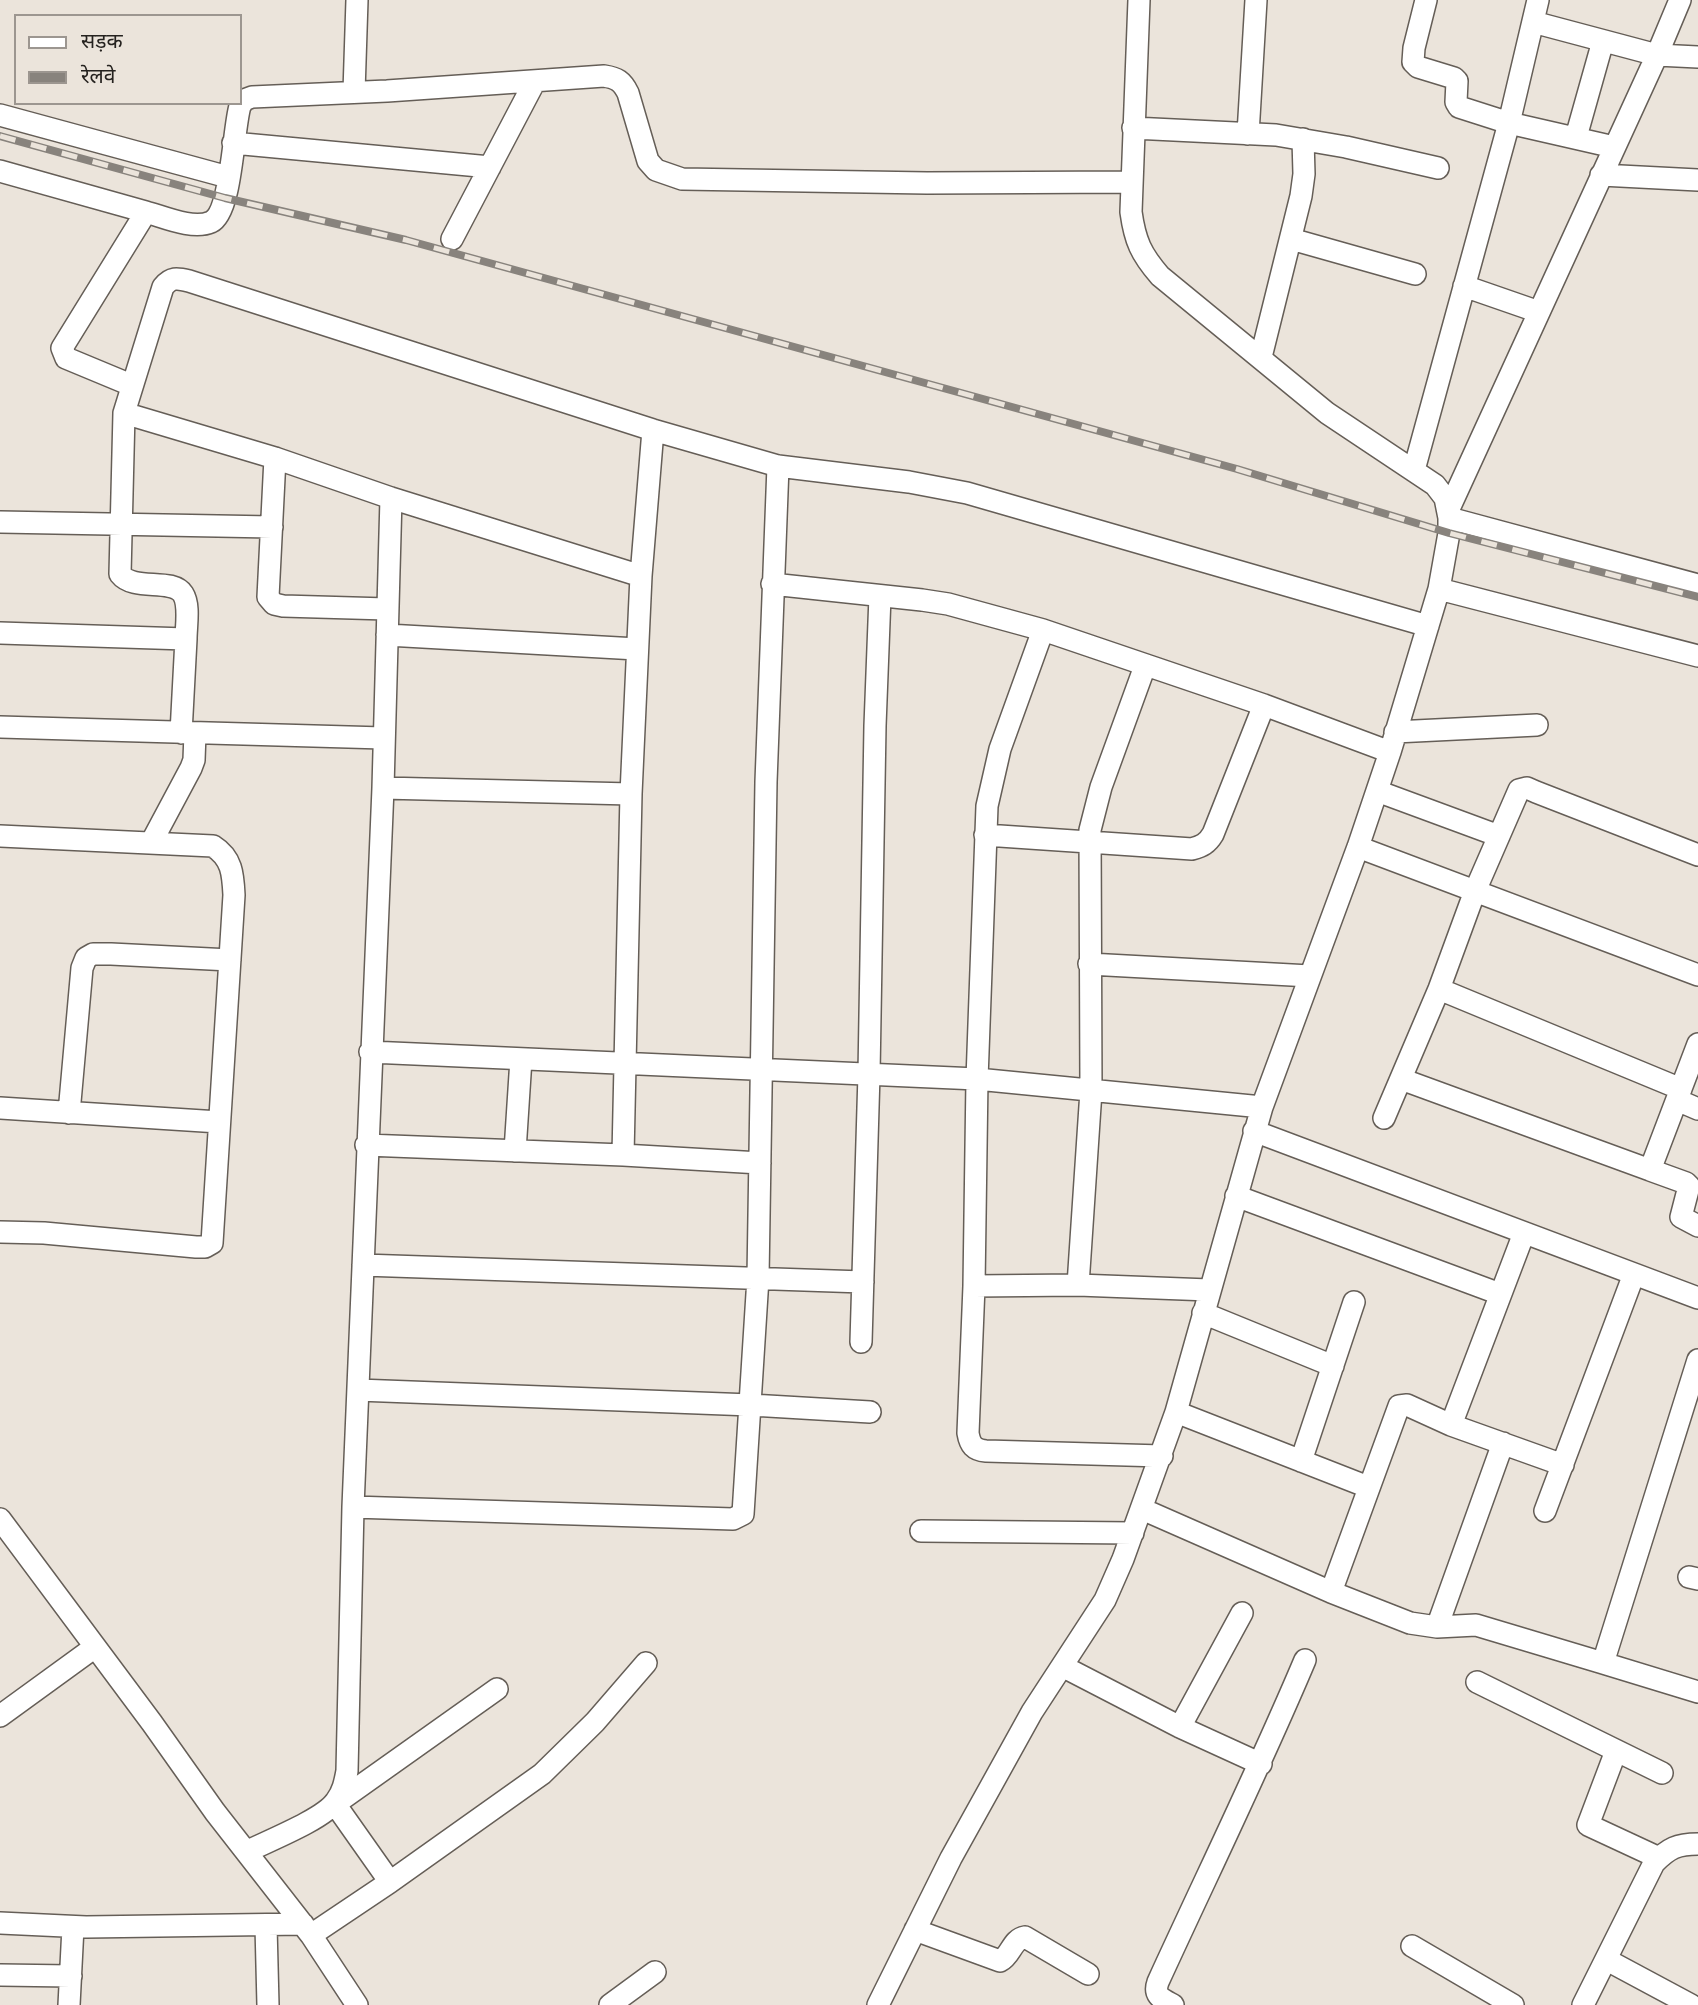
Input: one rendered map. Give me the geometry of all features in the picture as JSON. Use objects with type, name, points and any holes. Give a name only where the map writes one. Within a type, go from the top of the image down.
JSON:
[{"type":"street","points":[[354,92],[357,0]]},
{"type":"street","points":[[1139,0],[1131,212],[1134,235],[1144,258],[1160,275],[1327,413],[1435,485],[1445,498],[1449,514]]},
{"type":"street","points":[[1248,134],[1256,0]]},
{"type":"street","points":[[1426,0],[1413,62],[1418,67],[1454,78],[1457,81],[1456,102],[1459,107],[1509,123],[1614,147]]},
{"type":"street","points":[[1414,470],[1509,123],[1538,0]]},
{"type":"street","points":[[878,2005],[951,1858],[1031,1712],[1105,1600],[1133,1533],[1176,1412],[1254,1131],[1377,791],[1439,589],[1449,514],[1680,0]]},
{"type":"street","points":[[1533,22],[1657,55],[1698,57]]},
{"type":"street","points":[[1576,137],[1603,41]]},
{"type":"street","points":[[242,104],[244,100],[252,97],[593,77],[616,78],[628,93],[648,161],[656,170],[682,178],[927,183],[1131,182]]},
{"type":"street","points":[[452,239],[535,81]]},
{"type":"street","points":[[0,171],[191,223],[213,221],[223,206],[237,115],[242,105]]},
{"type":"street","points":[[0,115],[228,177]]},
{"type":"street","points":[[1133,128],[1303,139],[1438,168]]},
{"type":"street","points":[[1261,357],[1291,239],[1304,174],[1303,139]]},
{"type":"street","points":[[233,144],[490,167]]},
{"type":"street","points":[[1601,176],[1698,180]]},
{"type":"street","points":[[131,385],[66,358],[62,348],[146,212]]},
{"type":"street","points":[[1291,239],[1415,274]]},
{"type":"street","points":[[151,843],[194,760],[188,733],[186,603],[177,588],[124,580],[120,573],[124,414],[163,287],[168,280],[176,278],[653,430],[778,466],[909,482],[967,493],[1428,626]]},
{"type":"street","points":[[1464,286],[1539,312]]},
{"type":"street","points":[[124,414],[275,458],[391,498],[641,576]]},
{"type":"street","points":[[623,1155],[631,794],[641,576],[653,430]]},
{"type":"street","points":[[275,458],[268,597],[274,604],[283,606],[387,610]]},
{"type":"street","points":[[353,1507],[739,1518],[743,1514],[758,1278],[766,782],[778,466]]},
{"type":"street","points":[[335,1804],[343,1790],[347,1771],[353,1507],[366,1145],[383,788],[391,498]]},
{"type":"street","points":[[1449,514],[1698,584]]},
{"type":"street","points":[[0,522],[272,527]]},
{"type":"street","points":[[772,584],[948,604],[1043,630],[1264,705],[1392,742],[1537,725]]},
{"type":"street","points":[[1439,589],[1698,656]]},
{"type":"street","points":[[861,1342],[880,596]]},
{"type":"street","points":[[1043,630],[993,771],[986,806],[968,1433],[970,1444],[976,1450],[1162,1455]]},
{"type":"street","points":[[0,633],[186,639]]},
{"type":"street","points":[[387,635],[638,649]]},
{"type":"street","points":[[1078,1285],[1091,1091],[1090,830],[1097,798],[1145,666]]},
{"type":"street","points":[[985,835],[1192,849],[1208,842],[1264,705]]},
{"type":"street","points":[[0,727],[383,738]]},
{"type":"street","points":[[383,788],[631,794]]},
{"type":"street","points":[[1384,1118],[1439,989],[1475,891],[1519,790],[1527,789],[1698,855]]},
{"type":"street","points":[[1377,791],[1499,836]]},
{"type":"street","points":[[0,836],[213,846],[225,853],[232,871],[234,895],[212,1243],[205,1247],[44,1233],[0,1232]]},
{"type":"street","points":[[1358,847],[1698,975]]},
{"type":"street","points":[[69,1113],[82,968],[86,958],[93,954],[102,954],[230,960]]},
{"type":"street","points":[[1089,964],[1310,976]]},
{"type":"street","points":[[1439,989],[1679,1095],[1698,1109]]},
{"type":"street","points":[[1650,1170],[1698,1044]]},
{"type":"street","points":[[370,1052],[977,1079],[1262,1107]]},
{"type":"street","points":[[514,1151],[520,1059]]},
{"type":"street","points":[[1401,1079],[1686,1183],[1689,1186],[1681,1217],[1698,1226]]},
{"type":"street","points":[[0,1108],[219,1122]]},
{"type":"street","points":[[1254,1131],[1698,1298]]},
{"type":"street","points":[[366,1145],[760,1163]]},
{"type":"street","points":[[1236,1196],[1500,1294]]},
{"type":"street","points":[[1451,1425],[1524,1233]]},
{"type":"street","points":[[363,1265],[863,1282]]},
{"type":"street","points":[[1545,1511],[1634,1274]]},
{"type":"street","points":[[974,1286],[1078,1285],[1209,1290]]},
{"type":"street","points":[[1301,1461],[1354,1302]]},
{"type":"street","points":[[1203,1313],[1333,1366]]},
{"type":"street","points":[[1603,1663],[1698,1360]]},
{"type":"street","points":[[358,1390],[870,1412]]},
{"type":"street","points":[[1331,1592],[1399,1406],[1408,1405],[1451,1425],[1563,1465]]},
{"type":"street","points":[[1176,1412],[1368,1487]]},
{"type":"street","points":[[1437,1627],[1503,1443]]},
{"type":"street","points":[[1142,1509],[1331,1592],[1410,1623],[1437,1627],[1476,1625],[1698,1692]]},
{"type":"street","points":[[0,1519],[246,1852],[307,1929],[356,2005]]},
{"type":"street","points":[[921,1531],[1133,1533]]},
{"type":"street","points":[[1180,1727],[1242,1613]]},
{"type":"street","points":[[0,1716],[94,1647]]},
{"type":"street","points":[[1173,2005],[1157,1995],[1157,1982],[1261,1764],[1306,1660]]},
{"type":"street","points":[[0,1923],[73,1927],[266,1926],[307,1929],[390,1882],[542,1773],[594,1722],[646,1664]]},
{"type":"street","points":[[1062,1666],[1180,1727],[1261,1764]]},
{"type":"street","points":[[1477,1682],[1662,1773]]},
{"type":"street","points":[[246,1852],[323,1814],[497,1689]]},
{"type":"street","points":[[1616,1751],[1588,1825],[1660,1857]]},
{"type":"street","points":[[335,1804],[390,1882]]},
{"type":"street","points":[[1583,2005],[1654,1863],[1667,1850],[1685,1844],[1698,1844]]},
{"type":"street","points":[[266,1926],[268,2005]]},
{"type":"street","points":[[69,2005],[73,1927]]},
{"type":"street","points":[[915,1930],[1000,1961],[1008,1955],[1017,1940],[1025,1937],[1088,1974]]},
{"type":"street","points":[[1412,1946],[1513,2005]]},
{"type":"street","points":[[1607,1960],[1691,2005]]},
{"type":"street","points":[[610,2005],[655,1972]]},
{"type":"street","points":[[0,1975],[71,1976]]},
{"type":"railway","points":[[0,136],[225,198],[406,240],[1237,469],[1449,533],[1698,597]]}]
